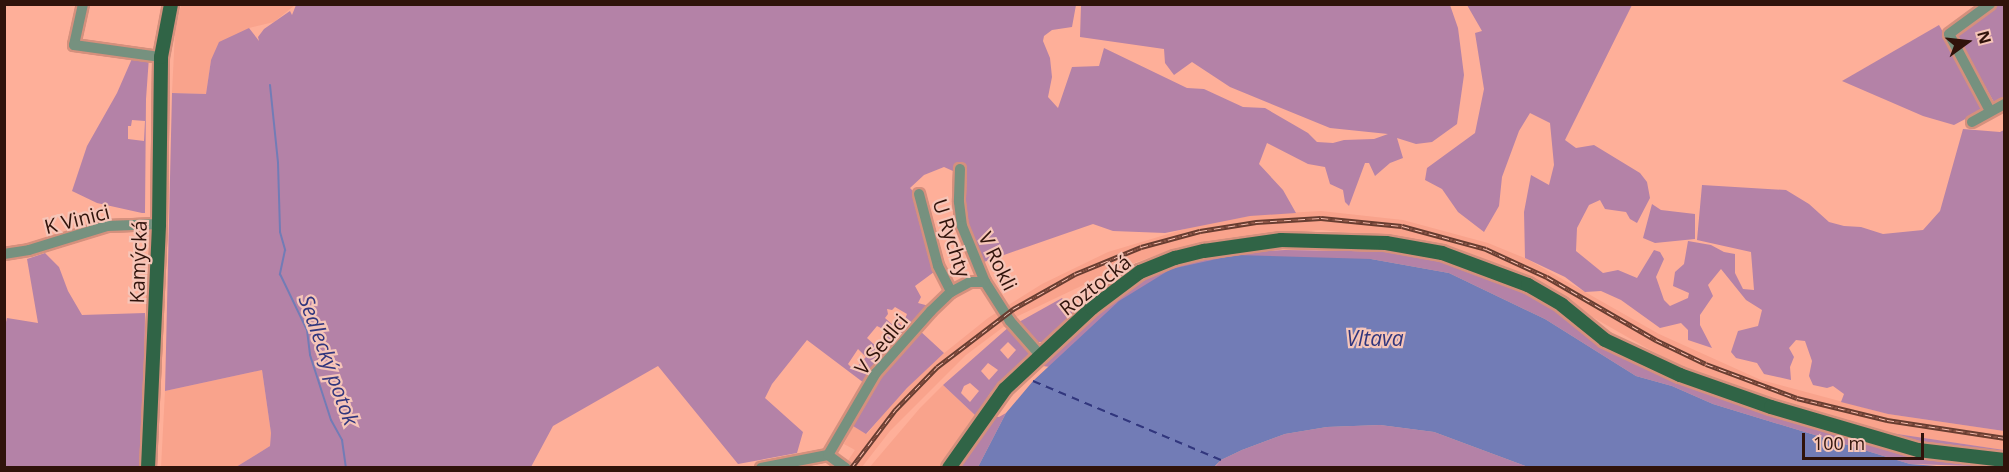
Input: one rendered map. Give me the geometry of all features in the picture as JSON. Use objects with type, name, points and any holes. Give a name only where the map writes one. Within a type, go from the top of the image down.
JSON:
[{"type":"main road","name":"Kamýcká","points":[[148,468],[159,224],[161,57],[171,4]]},
{"type":"main road","name":"Roztocká","points":[[949,468],[1005,390],[1092,308],[1140,272],[1156,264],[1204,251],[1281,240],[1360,241],[1424,248],[1519,282],[1557,302],[1605,340],[1680,375],[1771,407],[1918,450],[2004,460]]},
{"type":"street","points":[[83,4],[74,45],[161,57]]},
{"type":"street","points":[[1990,4],[1949,34],[1990,111]]},
{"type":"street","points":[[1972,122],[2004,104]]},
{"type":"street","name":"V Rokli","points":[[960,169],[959,202],[962,226],[985,282],[1010,321],[1040,355]]},
{"type":"street","name":"U Rychty","points":[[919,195],[938,266],[951,292]]},
{"type":"street","name":"K Vinici","points":[[4,254],[29,250],[107,226],[159,224]]},
{"type":"street","name":"V Sedlci","points":[[828,455],[876,373],[951,292],[970,282],[985,282]]},
{"type":"street","points":[[761,468],[828,455],[846,468]]},
{"type":"shaded area","points":[[181,5],[295,5],[274,22],[249,28],[211,60],[206,94],[172,93],[175,32]]},
{"type":"shaded area","points":[[296,5],[1076,5],[1072,27],[1052,30],[1044,36],[1043,41],[1050,58],[1052,77],[1048,97],[1058,108],[1072,67],[1099,66],[1104,48],[1187,88],[1204,89],[1243,107],[1265,108],[1308,133],[1317,142],[1333,143],[1344,140],[1374,139],[1388,134],[1330,128],[1230,87],[1192,62],[1174,75],[1165,63],[1164,49],[1080,37],[1081,5],[1450,5],[1458,28],[1464,75],[1457,124],[1432,142],[1416,144],[1397,138],[1403,158],[1390,163],[1375,176],[1369,163],[1365,163],[1349,206],[1345,202],[1343,190],[1330,184],[1325,167],[1308,164],[1267,143],[1259,164],[1283,190],[1296,213],[1250,216],[1165,233],[1113,231],[1093,224],[981,263],[962,218],[961,198],[953,171],[944,167],[924,175],[910,188],[917,195],[938,269],[915,286],[921,297],[918,303],[929,306],[864,383],[807,340],[772,384],[765,398],[803,432],[797,453],[738,464],[658,366],[553,426],[531,467],[236,467],[270,446],[271,433],[262,370],[165,391],[172,93],[206,94],[211,60],[219,42],[249,28],[259,41],[258,37],[264,29],[290,11],[292,15]],"holes":[[[895,307],[907,314],[902,326],[899,323],[895,327],[885,318],[888,314],[887,309],[892,310]],[[877,326],[883,329],[887,341],[883,347],[879,344],[877,347],[867,338]],[[858,349],[866,357],[854,370],[848,364]]]},
{"type":"shaded area","points":[[1467,5],[1632,5],[1565,140],[1576,148],[1594,145],[1640,173],[1647,182],[1650,198],[1637,223],[1630,219],[1626,212],[1605,209],[1600,200],[1589,205],[1577,228],[1576,251],[1603,273],[1618,270],[1637,278],[1654,250],[1660,252],[1664,259],[1656,277],[1664,300],[1670,306],[1688,298],[1689,293],[1673,286],[1675,272],[1684,264],[1688,241],[1711,245],[1724,252],[1735,254],[1735,273],[1743,289],[1754,290],[1751,252],[1697,240],[1702,185],[1786,190],[1809,204],[1829,222],[1861,227],[1883,234],[1923,230],[1940,211],[1963,129],[2000,132],[2004,130],[2004,431],[1888,414],[1841,402],[1844,394],[1833,386],[1827,388],[1813,385],[1809,376],[1812,361],[1805,341],[1796,340],[1789,348],[1794,357],[1790,367],[1791,380],[1764,374],[1757,363],[1736,358],[1731,352],[1738,331],[1758,326],[1762,310],[1746,300],[1721,269],[1708,285],[1713,296],[1700,315],[1700,325],[1712,348],[1688,340],[1688,330],[1681,323],[1660,328],[1621,300],[1601,291],[1585,292],[1565,277],[1525,258],[1524,212],[1531,175],[1549,185],[1554,165],[1550,123],[1530,113],[1519,131],[1502,177],[1499,206],[1484,232],[1458,212],[1442,189],[1425,180],[1427,168],[1475,133],[1484,89],[1475,33],[1482,31]]},
{"type":"shaded area","points":[[1996,5],[2004,5],[2004,99],[1995,104],[1955,34]]},
{"type":"shaded area","points":[[1939,25],[1986,108],[1954,125],[1923,116],[1842,81]]},
{"type":"shaded area","points":[[134,54],[149,57],[146,99],[145,213],[97,203],[72,191],[87,146],[117,93]],"holes":[[[132,120],[145,121],[144,141],[128,139],[128,126],[131,126]]]},
{"type":"shaded area","points":[[1652,204],[1661,210],[1695,214],[1695,239],[1655,243],[1643,238]]},
{"type":"shaded area","points":[[1321,211],[1403,220],[1488,243],[1527,259],[1659,334],[1761,380],[1888,414],[2004,431],[2004,450],[1884,432],[1820,417],[1701,376],[1561,299],[1442,248],[1400,238],[1321,230],[1258,234],[1162,253],[1115,270],[1018,316],[966,355],[890,431],[862,467],[843,468],[855,450],[844,444],[853,426],[867,434],[890,406],[933,362],[988,318],[1042,284],[1108,252],[1198,225],[1255,215]]},
{"type":"shaded area","points":[[1285,250],[1415,252],[1447,262],[1534,297],[1619,353],[1678,381],[1859,441],[1929,458],[2004,464],[2004,467],[1910,464],[1713,404],[1672,386],[1636,376],[1545,319],[1449,273],[1371,259],[1050,367],[1043,366],[1083,327],[1139,282],[1170,266],[1227,253]]},
{"type":"shaded area","points":[[45,253],[59,267],[68,291],[82,315],[145,313],[144,410],[139,467],[5,467],[5,326],[7,318],[38,323],[27,259]]},
{"type":"shaded area","points":[[1062,298],[1074,315],[1042,342],[1036,342],[1019,322]]},
{"type":"shaded area","points":[[1010,326],[1029,350],[1029,355],[991,392],[976,416],[943,385]],"holes":[[[1008,342],[1016,350],[1008,359],[1000,350]],[[988,363],[998,370],[989,380],[981,371]],[[970,383],[979,391],[970,402],[961,393],[964,386]]]},
{"type":"shaded area","points":[[919,330],[944,353],[907,388],[866,434],[853,426],[878,380]]},
{"type":"shaded area","points":[[262,370],[271,433],[270,446],[236,467],[161,468],[165,391]]},
{"type":"shaded area","points":[[943,385],[976,416],[940,467],[869,468],[920,408]]},
{"type":"shaded area","points":[[1006,413],[978,467],[956,468],[992,416],[999,417]]},
{"type":"shaded area","points":[[1380,425],[1434,432],[1528,467],[1214,468],[1221,460],[1285,434],[1327,427]]},
{"type":"shaded area","points":[[1884,432],[2004,450],[2004,455],[1936,448],[1883,437]]},
{"type":"water","name":"Vltava","points":[[1235,255],[1371,259],[1449,273],[1545,319],[1636,376],[1672,386],[1713,404],[1910,464],[1950,467],[1528,467],[1434,432],[1380,425],[1327,427],[1285,434],[1242,450],[1221,460],[1214,467],[978,467],[1006,413],[1033,381],[1119,301],[1171,269]]},
{"type":"waterway","name":"Sedlecký potok","points":[[270,85],[278,163],[280,232],[285,250],[280,274],[307,330],[310,355],[331,420],[342,440],[346,468]]},
{"type":"ferry route","points":[[1033,381],[1221,460]]},
{"type":"railway","points":[[851,468],[895,410],[937,367],[1013,309],[1075,274],[1141,247],[1200,231],[1256,222],[1321,218],[1402,226],[1486,249],[1547,277],[1656,340],[1706,364],[1797,398],[1887,420],[2004,438]]}]
